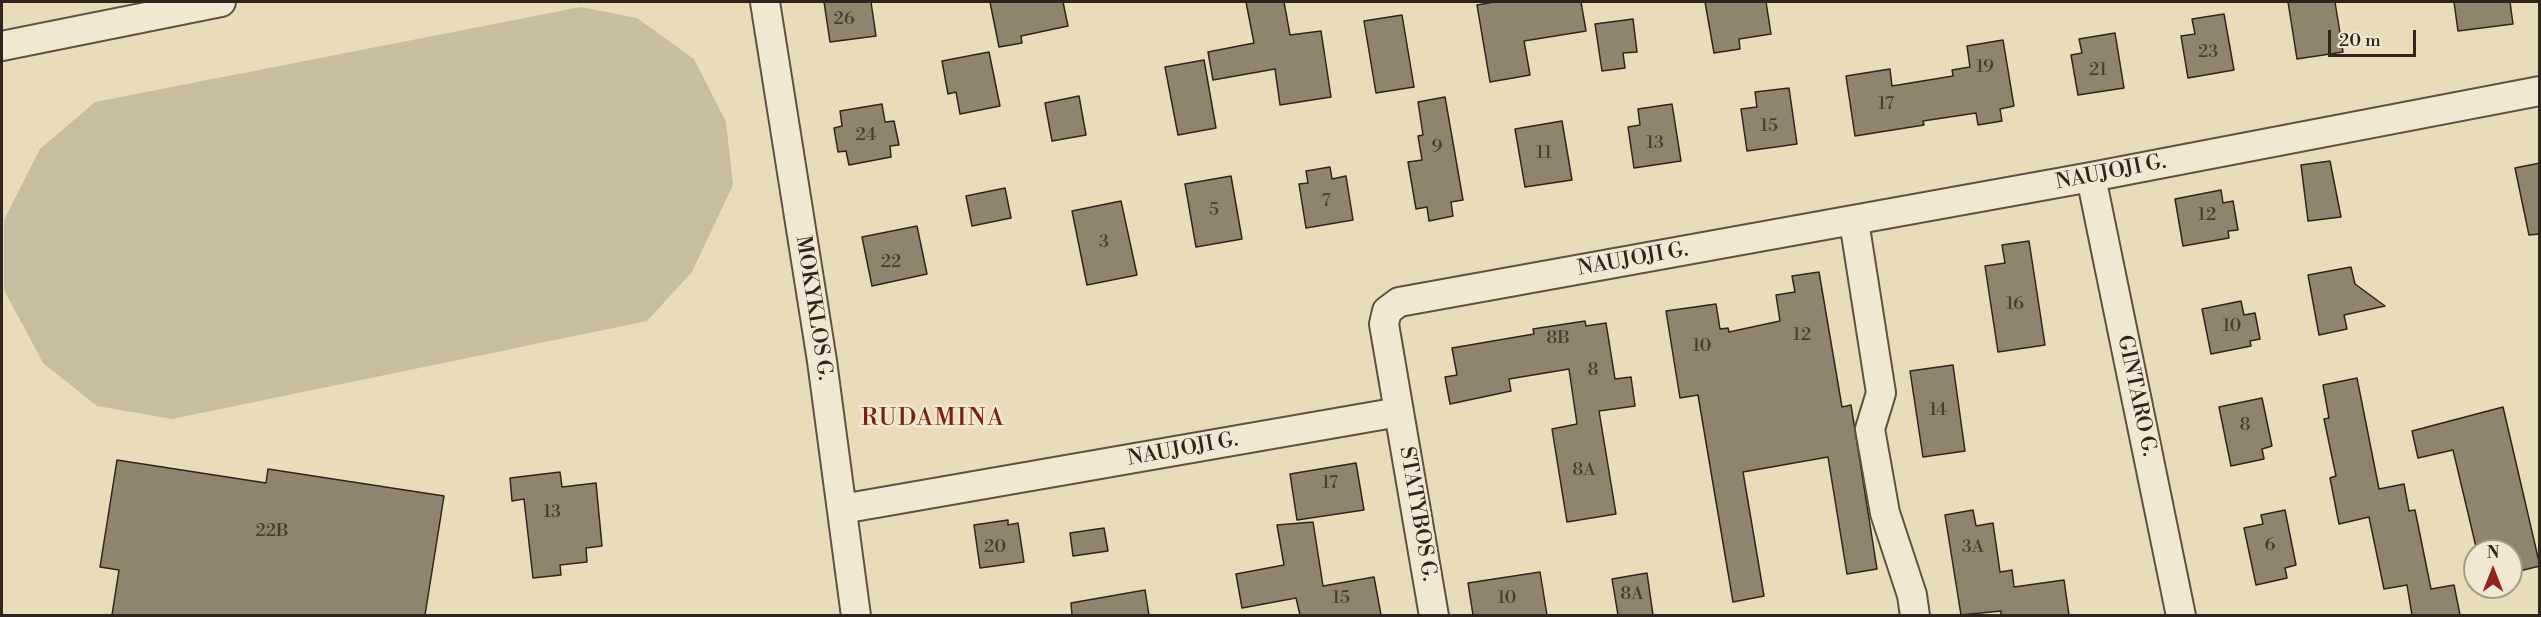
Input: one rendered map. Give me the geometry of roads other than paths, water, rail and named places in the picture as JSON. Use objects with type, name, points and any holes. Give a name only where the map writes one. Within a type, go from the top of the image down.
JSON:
[{"type":"street","points":[[2,46],[221,2]]},
{"type":"street","name":"MOKYKLOS G.","points":[[765,2],[820,349],[856,615]]},
{"type":"street","name":"NAUJOJI G.","points":[[842,509],[1399,412],[1384,324],[1387,311],[1399,302],[1854,221],[2540,91]]},
{"type":"street","name":"GINTARO G.","points":[[2091,177],[2181,615]]},
{"type":"street","points":[[1854,221],[1881,393],[1870,429],[1885,513],[1912,595],[1915,615]]},
{"type":"street","name":"STATYBOS G.","points":[[1399,412],[1434,615]]},
{"type":"district","name":"RUDAMINA","points":[[933,419]]}]
